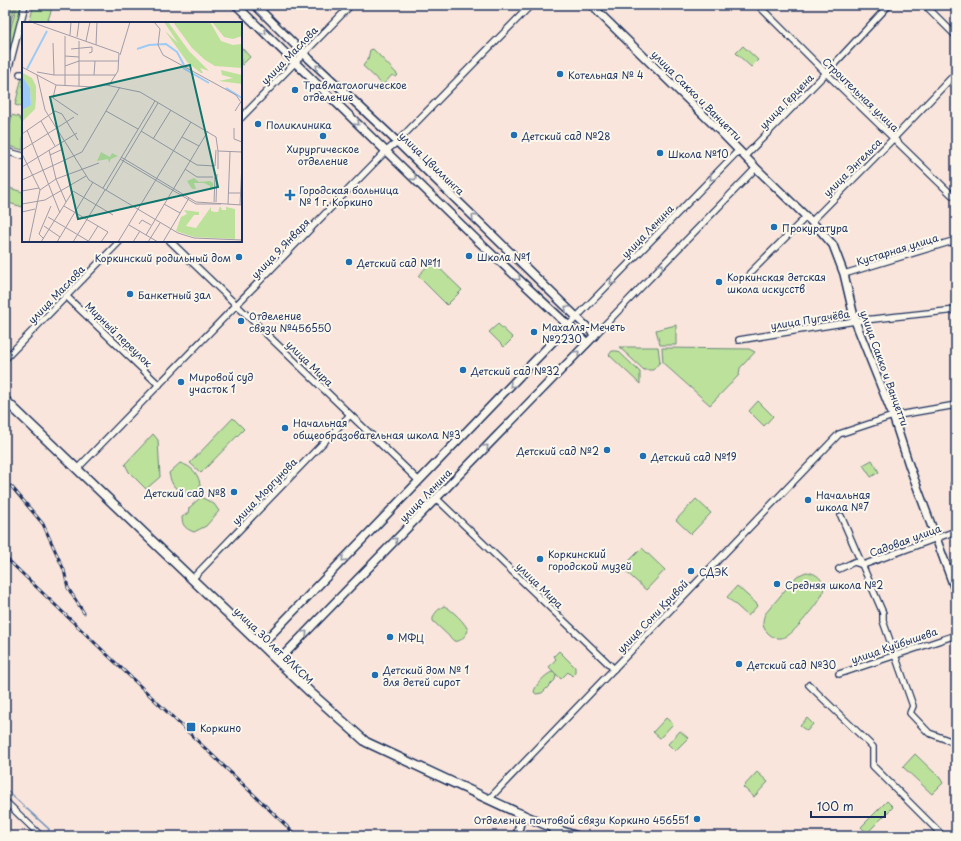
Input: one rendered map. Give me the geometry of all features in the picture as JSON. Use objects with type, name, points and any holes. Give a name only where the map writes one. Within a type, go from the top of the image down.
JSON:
[{"type":"main road","name":"улица 30 лет ВЛКСМ","points":[[5,400],[310,692],[366,742],[522,814],[558,830],[576,836]]},
{"type":"street","points":[[5,16],[8,5]]},
{"type":"street","points":[[8,70],[25,5]]},
{"type":"street","points":[[236,5],[587,343]]},
{"type":"street","name":"улица Цвиллинга","points":[[255,5],[595,335]]},
{"type":"street","name":"улица Маслова","points":[[242,117],[350,5]]},
{"type":"street","name":"улица 9 Января","points":[[77,469],[386,151],[397,142],[531,5]]},
{"type":"street","name":"улица Сакко и Ванцетти","points":[[591,5],[739,150],[833,245],[844,274],[855,321],[893,416],[909,465],[956,592]]},
{"type":"street","name":"Строительная улица","points":[[758,5],[826,73],[954,193]]},
{"type":"street","name":"улица Герцена","points":[[745,156],[826,73],[889,5]]},
{"type":"street","points":[[925,5],[956,36]]},
{"type":"street","name":"улица Энгельса","points":[[750,273],[894,138],[956,73]]},
{"type":"street","name":"улица Ленина","points":[[261,645],[739,150]]},
{"type":"street","points":[[5,151],[22,156]]},
{"type":"street","name":"улица Ленина","points":[[278,661],[756,168]]},
{"type":"street","name":"Кустарная улица","points":[[844,274],[956,240]]},
{"type":"street","name":"улица Маслова","points":[[5,359],[119,242]]},
{"type":"street","name":"улица Мира","points":[[171,242],[419,481]]},
{"type":"street","name":"Мирный переулок","points":[[66,296],[159,385]]},
{"type":"street","name":"улица Пугачёва","points":[[739,340],[855,321],[956,310]]},
{"type":"street","name":"улица Сони Кривой","points":[[489,799],[839,434],[893,416],[956,405]]},
{"type":"street","name":"улица Моргунова","points":[[192,579],[350,415]]},
{"type":"street","name":"улица Мира","points":[[436,498],[614,669]]},
{"type":"street","points":[[841,516],[883,613],[883,621],[913,706],[910,713],[929,732],[953,742],[956,741]]},
{"type":"street","name":"Садовая улица","points":[[838,569],[854,562],[863,565],[956,531]]},
{"type":"street","name":"улица Куйбышева","points":[[839,674],[956,635]]},
{"type":"street","points":[[809,684],[873,747],[873,766],[940,833],[941,836]]},
{"type":"street","points":[[5,801],[41,836]]},
{"type":"street","points":[[517,836],[522,814]]},
{"type":"street","points":[[550,836],[558,830]]},
{"type":"green space","points":[[11,5],[15,5],[5,43],[5,26]]},
{"type":"green space","points":[[17,5],[23,5],[5,70],[5,49]]},
{"type":"green space","points":[[34,5],[53,5],[48,20],[55,22],[29,22]]},
{"type":"green space","points":[[743,46],[758,60],[751,67],[736,53]]},
{"type":"green space","points":[[242,48],[250,57],[242,65]]},
{"type":"green space","points":[[373,49],[398,75],[396,77],[392,75],[383,85],[363,66],[368,59],[370,50]]},
{"type":"green space","points":[[22,77],[22,107],[15,105]]},
{"type":"green space","points":[[12,115],[19,117],[22,122],[22,150],[5,145]]},
{"type":"green space","points":[[9,188],[22,192],[22,207],[5,202]]},
{"type":"green space","points":[[432,261],[462,290],[447,305],[418,276]]},
{"type":"green space","points":[[498,324],[513,338],[504,347],[489,332]]},
{"type":"green space","points":[[676,325],[676,345],[660,345],[656,330]]},
{"type":"green space","points":[[619,347],[658,347],[660,362],[653,370],[644,370]]},
{"type":"green space","points":[[662,348],[749,349],[755,352],[740,368],[739,375],[710,405],[663,363]]},
{"type":"green space","points":[[612,351],[618,351],[640,372],[640,384],[609,355]]},
{"type":"green space","points":[[758,401],[773,416],[764,426],[749,411]]},
{"type":"green space","points":[[233,418],[244,429],[201,473],[190,463]]},
{"type":"green space","points":[[153,434],[158,440],[160,477],[146,489],[129,472],[125,464]]},
{"type":"green space","points":[[872,460],[879,472],[871,477],[863,465]]},
{"type":"green space","points":[[180,463],[188,466],[195,472],[199,480],[200,489],[189,494],[180,491],[173,485],[169,473]]},
{"type":"green space","points":[[201,497],[214,504],[219,511],[206,526],[194,532],[185,527],[182,517],[188,513],[189,508]]},
{"type":"green space","points":[[696,499],[711,513],[691,534],[676,520]]},
{"type":"green space","points":[[642,548],[665,570],[646,590],[622,568]]},
{"type":"green space","points":[[806,572],[815,574],[821,579],[823,583],[822,595],[816,605],[791,633],[782,638],[771,636],[763,626],[765,614],[797,576]]},
{"type":"green space","points":[[737,586],[758,605],[748,616],[727,597]]},
{"type":"green space","points":[[444,606],[458,617],[467,628],[467,633],[458,641],[454,641],[433,621],[433,617],[436,612]]},
{"type":"green space","points":[[559,651],[575,667],[575,673],[572,676],[568,672],[561,679],[549,667],[556,659],[554,656]]},
{"type":"green space","points":[[552,672],[556,674],[555,680],[542,693],[536,694],[534,692],[535,689],[541,680]]},
{"type":"green space","points":[[666,718],[673,724],[660,738],[653,732]]},
{"type":"green space","points":[[807,718],[813,724],[807,731],[800,726]]},
{"type":"green space","points":[[680,731],[688,738],[675,751],[668,744]]},
{"type":"green space","points":[[915,754],[940,778],[943,783],[932,794],[903,767]]},
{"type":"green space","points":[[757,772],[768,782],[754,797],[743,787]]},
{"type":"green space","points":[[887,801],[893,807],[867,833],[861,827]]},
{"type":"waterway","points":[[5,789],[49,829],[47,835]]},
{"type":"railway","points":[[11,486],[43,524],[64,570],[68,588],[84,613]]},
{"type":"railway","points":[[5,557],[297,836]]},
{"type":"place","name":"Котельная № 4","points":[[560,74]]},
{"type":"place","name":"Травматологическое отделение","points":[[295,90]]},
{"type":"place","name":"Поликлиника","points":[[258,124]]},
{"type":"place","name":"Детский сад №28","points":[[514,135]]},
{"type":"place","name":"Хирургическое отделение","points":[[323,136]]},
{"type":"place","name":"Школа №10","points":[[660,153]]},
{"type":"place","name":"Городская больница № 1 г. Коркино","points":[[290,195]]},
{"type":"place","name":"Прокуратура","points":[[774,227]]},
{"type":"place","name":"Школа №1","points":[[469,256]]},
{"type":"place","name":"Коркинский родильный дом","points":[[239,257]]},
{"type":"place","name":"Детский сад №11","points":[[349,262]]},
{"type":"place","name":"Коркинская детская школа искусств","points":[[719,282]]},
{"type":"place","name":"Банкетный зал","points":[[130,294]]},
{"type":"place","name":"Отделение связи №456550","points":[[241,321]]},
{"type":"place","name":"Махалля-Мечеть №2230","points":[[534,332]]},
{"type":"place","name":"Детский сад №32","points":[[463,370]]},
{"type":"place","name":"Мировой суд участок 1","points":[[181,382]]},
{"type":"place","name":"Начальная общеобразовательная школа №3","points":[[285,428]]},
{"type":"place","name":"Детский сад №2","points":[[607,450]]},
{"type":"place","name":"Детский сад №19","points":[[643,456]]},
{"type":"place","name":"Детский сад №8","points":[[234,492]]},
{"type":"place","name":"Начальная школа №7","points":[[808,500]]},
{"type":"place","name":"Коркинский городской музей","points":[[540,559]]},
{"type":"place","name":"СДЭК","points":[[691,571]]},
{"type":"place","name":"Средняя школа №2","points":[[777,584]]},
{"type":"place","name":"МФЦ","points":[[390,637]]},
{"type":"place","name":"Детский сад №30","points":[[739,664]]},
{"type":"place","name":"Детский дом № 1 для детей сирот","points":[[375,675]]},
{"type":"place","name":"Коркино","points":[[191,727]]},
{"type":"place","name":"Отделение почтовой связи Коркино 456551","points":[[697,819]]}]
